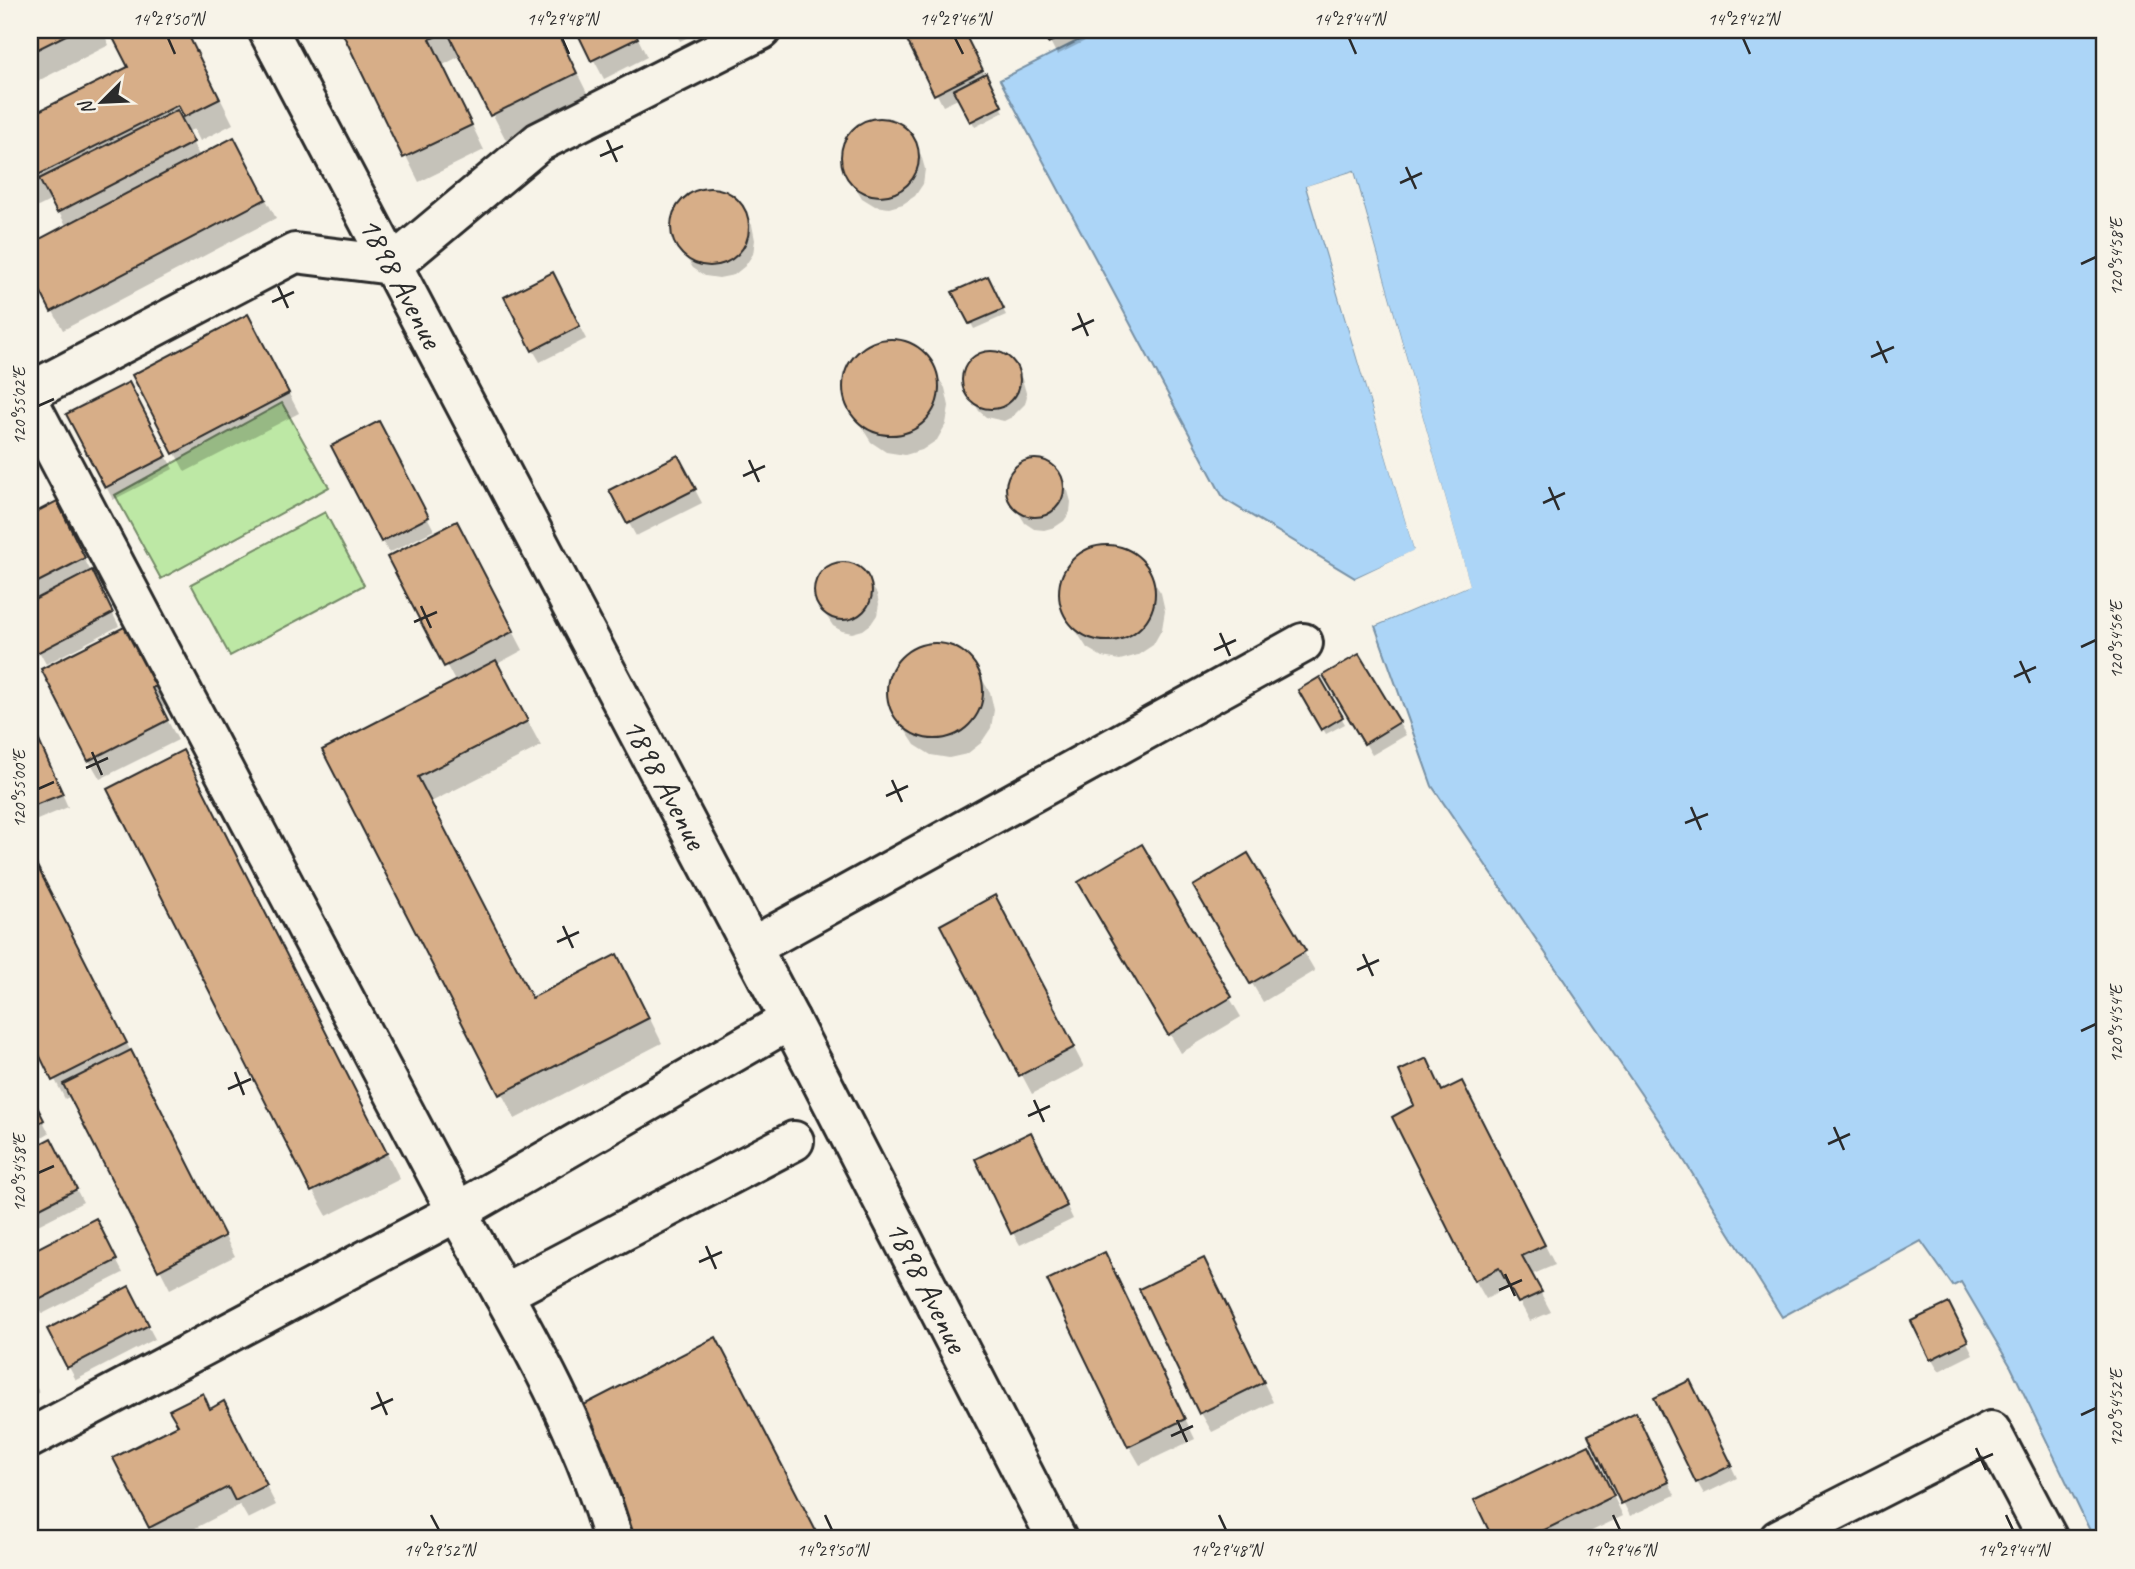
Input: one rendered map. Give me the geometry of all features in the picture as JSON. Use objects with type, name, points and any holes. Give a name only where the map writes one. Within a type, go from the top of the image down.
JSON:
[{"type":"street","name":"1898 Avenue","points":[[268,30],[752,947],[1057,1539]]},
{"type":"street","points":[[30,392],[295,253],[392,265],[539,142],[761,30]]},
{"type":"street","points":[[30,404],[572,1427],[594,1477],[613,1539]]},
{"type":"street","points":[[752,947],[1303,643]]},
{"type":"street","points":[[30,1438],[457,1212],[790,1020]]},
{"type":"street","points":[[503,1294],[794,1141]]},
{"type":"street","points":[[1779,1539],[1991,1431],[2048,1539]]},
{"type":"green space","points":[[282,403],[329,487],[161,579],[115,495]]},
{"type":"green space","points":[[325,512],[364,585],[230,656],[191,584]]},
{"type":"water","points":[[1099,30],[2105,30],[2105,1539],[2094,1539],[2011,1367],[1961,1282],[1953,1286],[1921,1241],[1782,1317],[1660,1122],[1432,786],[1375,626],[1469,585],[1354,171],[1306,187],[1415,551],[1355,578],[1224,499],[1000,80]]},
{"type":"pier","points":[[1354,171],[1470,585],[1375,626],[1374,623],[1465,583],[1351,175],[1310,188],[1418,551],[1356,581],[1355,578],[1414,550],[1306,186]]},
{"type":"building","points":[[30,30],[76,30],[30,53]]},
{"type":"building","points":[[109,30],[186,30],[220,99],[184,117],[178,105],[30,179],[30,113],[31,115],[128,67]]},
{"type":"building","points":[[341,30],[556,30],[577,73],[490,116],[447,31],[430,39],[472,125],[403,158]]},
{"type":"building","points":[[576,30],[634,30],[638,38],[591,61]]},
{"type":"building","points":[[902,30],[963,30],[983,70],[934,95]]},
{"type":"building","points":[[1042,30],[1076,30],[1048,43]]},
{"type":"building","points":[[986,73],[1002,106],[970,122],[953,90]]},
{"type":"building","points":[[177,110],[194,142],[57,213],[39,179]]},
{"type":"building","points":[[880,118],[895,121],[907,130],[916,142],[919,157],[916,172],[907,184],[895,193],[880,196],[865,193],[853,184],[844,172],[841,157],[844,142],[853,130],[865,121]]},
{"type":"building","points":[[234,137],[266,199],[51,312],[30,271],[30,244]]},
{"type":"building","points":[[710,188],[725,191],[737,200],[746,212],[749,227],[746,242],[737,254],[725,263],[710,266],[695,263],[683,254],[674,242],[671,227],[674,212],[683,200],[695,191]]},
{"type":"building","points":[[553,272],[580,326],[532,351],[504,297]]},
{"type":"building","points":[[988,276],[1004,309],[969,324],[952,292]]},
{"type":"building","points":[[248,314],[289,393],[173,454],[132,375]]},
{"type":"building","points":[[891,339],[909,343],[925,353],[935,369],[939,387],[935,405],[925,421],[909,431],[891,435],[873,431],[857,421],[847,405],[843,387],[847,369],[857,353],[873,343]]},
{"type":"building","points":[[991,351],[1007,356],[1015,364],[1020,380],[1015,396],[1007,404],[991,409],[975,404],[967,396],[962,380],[967,364],[975,356]]},
{"type":"building","points":[[129,382],[167,456],[105,488],[66,414]]},
{"type":"building","points":[[379,421],[429,517],[381,542],[331,446]]},
{"type":"building","points":[[678,455],[696,489],[627,524],[609,490]]},
{"type":"building","points":[[1029,459],[1041,459],[1056,467],[1064,482],[1064,494],[1056,509],[1041,517],[1029,517],[1014,509],[1006,494],[1006,482],[1014,467]]},
{"type":"building","points":[[57,501],[85,558],[30,586],[30,515]]},
{"type":"building","points":[[457,521],[514,631],[444,667],[387,557]]},
{"type":"building","points":[[1107,545],[1125,549],[1141,559],[1151,575],[1155,593],[1151,611],[1141,627],[1125,637],[1107,641],[1089,637],[1073,627],[1063,611],[1059,593],[1063,575],[1073,559],[1089,549]]},
{"type":"building","points":[[837,562],[849,562],[864,570],[872,585],[872,597],[864,612],[849,620],[837,620],[822,612],[814,597],[814,585],[822,570]]},
{"type":"building","points":[[92,570],[113,613],[37,653],[30,639],[30,602]]},
{"type":"building","points":[[134,622],[165,682],[152,688],[168,720],[88,761],[41,669]]},
{"type":"building","points":[[935,643],[953,647],[969,657],[979,673],[983,691],[979,709],[969,725],[953,735],[935,739],[917,735],[901,725],[891,709],[887,691],[891,673],[901,657],[917,647]]},
{"type":"building","points":[[1359,654],[1400,722],[1364,744],[1323,675]]},
{"type":"building","points":[[496,660],[528,721],[418,777],[532,998],[617,954],[649,1018],[499,1095],[322,750]]},
{"type":"building","points":[[1320,677],[1343,717],[1321,730],[1298,690]]},
{"type":"building","points":[[30,721],[63,794],[30,807]]},
{"type":"building","points":[[183,750],[387,1153],[311,1192],[107,789]]},
{"type":"building","points":[[1142,844],[1232,997],[1168,1035],[1078,882]]},
{"type":"building","points":[[30,852],[127,1043],[52,1081],[30,1036]]},
{"type":"building","points":[[1248,853],[1306,951],[1250,984],[1193,886]]},
{"type":"building","points":[[995,895],[1075,1047],[1019,1076],[940,925]]},
{"type":"building","points":[[131,1050],[225,1236],[158,1271],[63,1084]]},
{"type":"building","points":[[1427,1058],[1442,1091],[1462,1081],[1545,1245],[1522,1256],[1542,1292],[1518,1303],[1499,1268],[1474,1281],[1392,1117],[1414,1105],[1399,1071]]},
{"type":"building","points":[[30,1093],[44,1120],[30,1128]]},
{"type":"building","points":[[1031,1132],[1067,1206],[1011,1234],[975,1159]]},
{"type":"building","points":[[51,1138],[77,1189],[30,1213],[30,1149]]},
{"type":"building","points":[[96,1218],[117,1260],[33,1303],[30,1297],[30,1252]]},
{"type":"building","points":[[1105,1252],[1185,1419],[1128,1447],[1047,1280]]},
{"type":"building","points":[[1204,1258],[1264,1382],[1199,1414],[1139,1289]]},
{"type":"building","points":[[129,1286],[149,1325],[67,1368],[47,1329]]},
{"type":"building","points":[[1949,1303],[1968,1341],[1930,1360],[1911,1321]]},
{"type":"building","points":[[716,1337],[820,1539],[637,1539],[572,1411]]},
{"type":"building","points":[[1690,1380],[1732,1465],[1696,1483],[1654,1398]]},
{"type":"building","points":[[203,1393],[210,1409],[224,1401],[267,1485],[235,1501],[228,1487],[149,1528],[113,1458],[178,1425],[169,1410]]},
{"type":"building","points":[[1636,1412],[1669,1482],[1621,1504],[1588,1435]]},
{"type":"building","points":[[1589,1445],[1614,1496],[1526,1539],[1493,1539],[1474,1500]]}]
